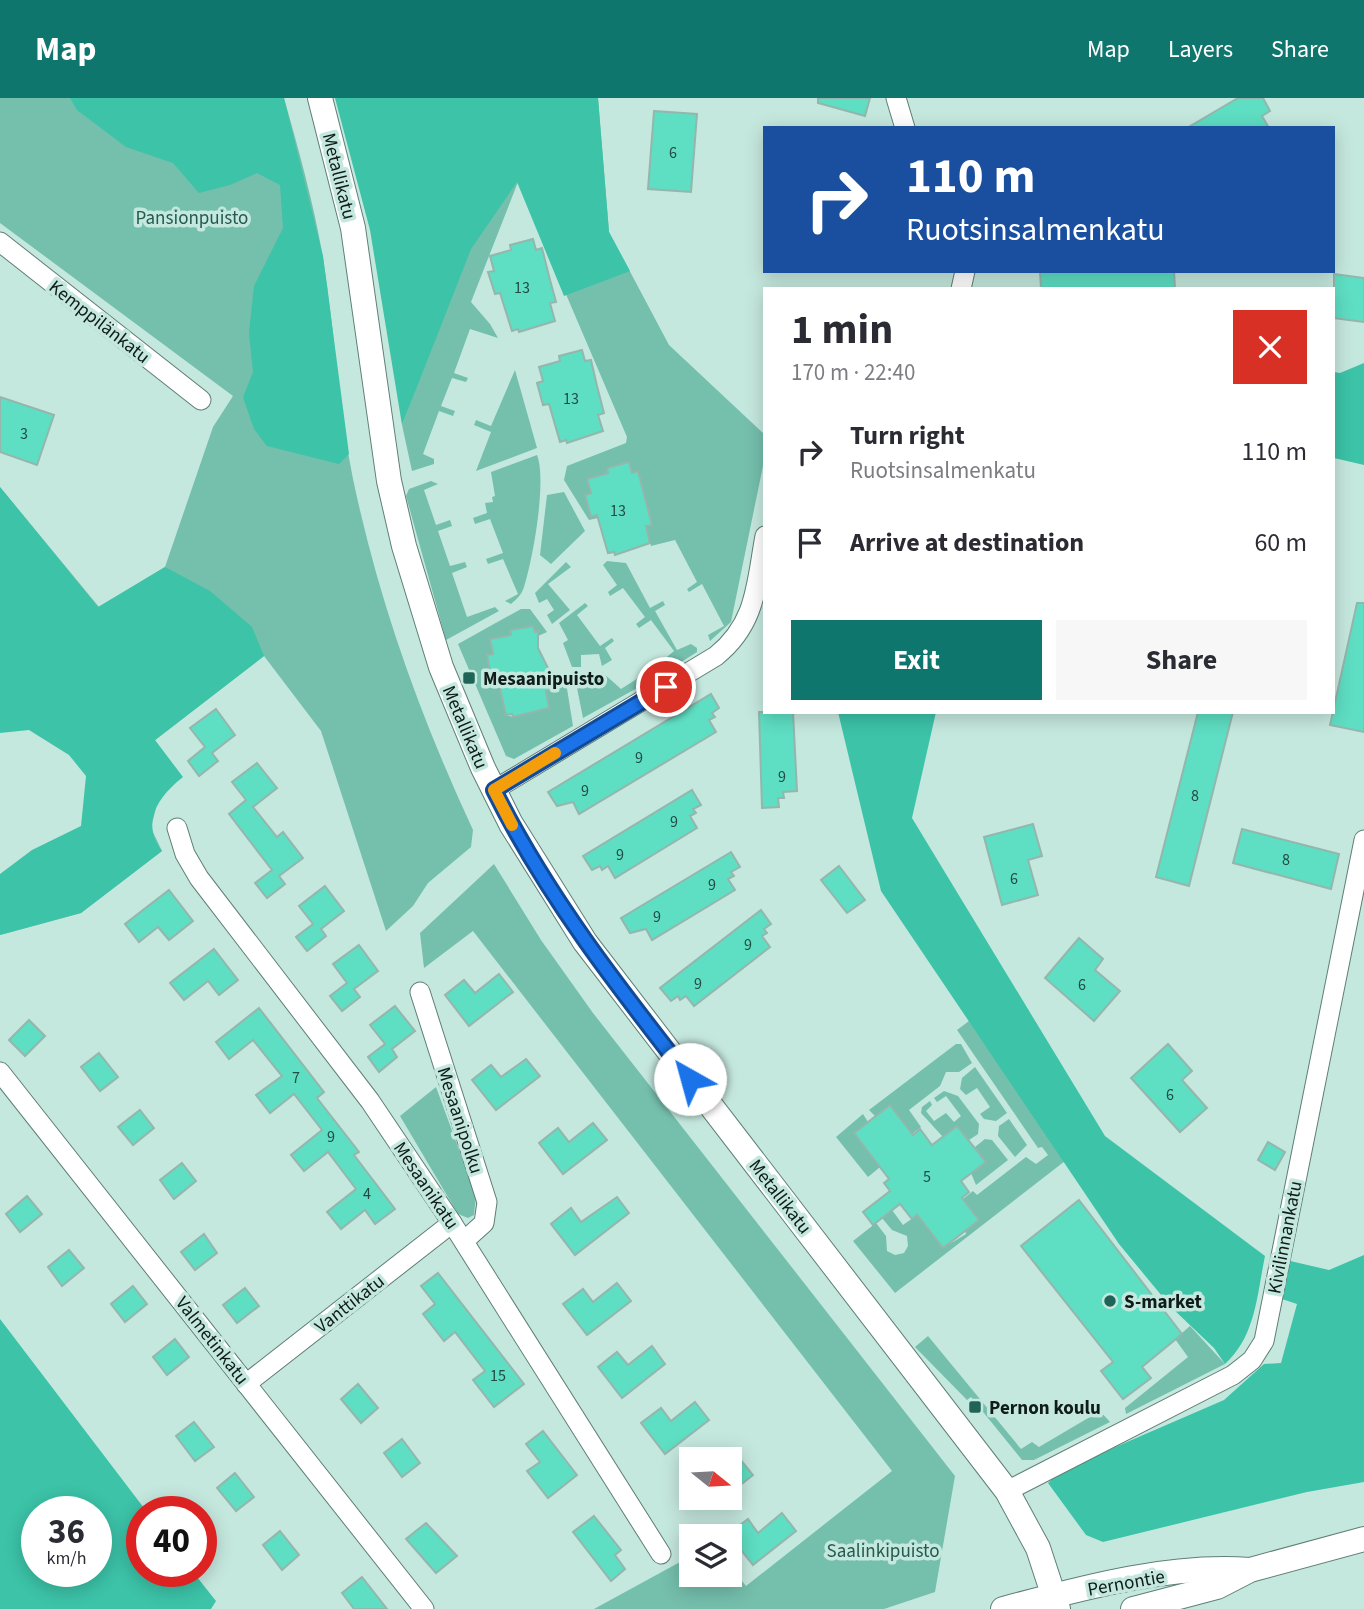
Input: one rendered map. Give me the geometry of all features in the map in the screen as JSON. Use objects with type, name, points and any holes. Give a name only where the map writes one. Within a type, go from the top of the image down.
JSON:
[{"type":"street","name":"Metallikatu","points":[[320,98],[353,228],[389,481],[404,546],[441,667],[494,790],[511,824],[585,942],[1007,1490],[1038,1548],[1056,1602]]},
{"type":"street","points":[[895,98],[904,126]]},
{"type":"street","name":"Kemppilänkatu","points":[[0,242],[201,400]]},
{"type":"street","points":[[494,790],[731,644],[750,614],[763,546]]},
{"type":"street","name":"Mesaanikatu","points":[[177,828],[185,855],[199,878],[370,1101],[452,1223],[661,1554]]},
{"type":"street","name":"Kivilinnankatu","points":[[1007,1490],[1233,1374],[1252,1360],[1264,1340],[1364,840]]},
{"type":"street","name":"Mesaanipolku","points":[[420,992],[487,1202],[484,1223],[464,1241]]},
{"type":"street","name":"Valmetinkatu","points":[[0,1072],[424,1609]]},
{"type":"street","name":"Vanttikatu","points":[[246,1384],[452,1223]]},
{"type":"street","name":"Pernontie","points":[[1133,1609],[1217,1587],[1250,1570],[1364,1539]]},
{"type":"street","name":"Pernontie","points":[[1003,1609],[1056,1602],[1108,1584],[1219,1567],[1250,1570]]},
{"type":"green space","name":"Pansionpuisto","points":[[0,98],[284,98],[319,238],[348,452],[363,525],[403,658],[473,830],[471,847],[428,883],[413,906],[386,931],[321,731],[264,656],[154,741],[156,808],[151,828],[162,851],[81,913],[0,935],[97,825],[106,770],[0,487],[99,607],[165,567],[213,427],[233,396],[0,223]]},
{"type":"green space","points":[[70,98],[284,98],[323,256],[349,454],[339,464],[267,446],[254,429],[243,397],[253,372],[249,333],[254,286],[283,228],[280,185],[257,173],[230,185],[199,193],[173,163],[126,147],[77,110]]},
{"type":"green space","points":[[335,98],[598,98],[609,232],[630,271],[564,296],[517,182],[471,249],[402,425],[370,230]]},
{"type":"green space","points":[[526,98],[598,98],[609,232],[669,345],[763,433],[763,466],[731,622],[710,641],[708,635],[724,626],[702,584],[689,592],[687,589],[697,582],[675,540],[651,546],[646,526],[652,524],[638,471],[632,473],[629,462],[607,468],[608,473],[587,479],[591,493],[585,495],[591,516],[597,515],[598,518],[589,520],[564,480],[567,466],[626,443],[627,437],[518,182],[471,302],[498,338],[470,329],[454,373],[468,378],[466,382],[452,378],[441,406],[455,411],[453,416],[439,411],[423,454],[434,459],[434,464],[412,471],[402,425]]},
{"type":"green space","points":[[1364,363],[1364,465],[1335,458],[1335,372],[1340,373]]},
{"type":"green space","points":[[515,370],[537,448],[476,471],[491,432],[474,425],[476,420],[491,426]]},
{"type":"green space","points":[[537,455],[540,467],[540,500],[535,540],[523,590],[511,604],[505,601],[518,594],[503,559],[488,564],[486,559],[503,553],[490,519],[475,524],[473,518],[487,513],[485,503],[493,502],[492,497],[495,496],[491,472]]},
{"type":"green space","points":[[431,481],[438,484],[424,490],[436,525],[450,520],[452,526],[438,531],[450,566],[465,562],[467,567],[452,573],[467,617],[495,607],[499,611],[446,640],[406,496],[409,489]]},
{"type":"green space","points":[[0,487],[98,607],[165,567],[210,591],[252,627],[264,656],[155,740],[183,777],[167,792],[155,810],[153,830],[162,851],[81,913],[0,935],[0,874],[32,850],[81,826],[86,776],[69,755],[29,730],[0,733]]},
{"type":"green space","points":[[564,492],[585,531],[551,564],[540,555],[547,495]]},
{"type":"green space","points":[[607,561],[626,563],[650,608],[663,601],[665,605],[655,611],[677,650],[691,644],[697,648],[697,652],[667,671],[663,668],[661,662],[674,651],[651,620],[639,628],[636,624],[645,617],[623,588],[610,596],[608,592],[617,585],[603,565]]},
{"type":"green space","points":[[566,562],[571,567],[548,584],[570,610],[552,624],[547,615],[554,610],[547,599],[539,603],[535,593]]},
{"type":"green space","points":[[585,603],[588,606],[577,615],[600,646],[612,638],[614,641],[605,648],[612,660],[602,666],[599,654],[581,655],[581,667],[572,667],[563,643],[568,640],[559,623]]},
{"type":"green space","points":[[521,609],[530,609],[547,632],[538,636],[533,626],[511,630],[511,635],[493,654],[492,677],[497,677],[500,690],[507,689],[506,715],[513,717],[549,708],[546,691],[552,690],[550,678],[565,676],[573,726],[514,759],[506,756],[458,644]]},
{"type":"green space","points":[[602,672],[621,689],[643,675],[648,677],[648,682],[583,718],[574,673]]},
{"type":"green space","points":[[838,714],[936,714],[912,818],[1105,1136],[1265,1256],[1249,1328],[1235,1353],[1225,1364],[1214,1348],[1171,1307],[1119,1244],[881,891]]},
{"type":"green space","name":"Saalinkipuisto","points":[[494,864],[541,940],[593,1013],[955,1476],[935,1592],[884,1609],[594,1609],[679,1563],[679,1587],[742,1587],[742,1581],[746,1586],[892,1471],[473,931],[424,968],[420,933]]},
{"type":"green space","points":[[969,1021],[1065,1161],[895,1293],[853,1241],[876,1223],[886,1236],[887,1251],[895,1255],[904,1253],[908,1246],[907,1236],[892,1230],[882,1218],[892,1210],[903,1225],[917,1215],[943,1248],[966,1234],[965,1231],[979,1220],[963,1199],[973,1191],[977,1195],[1026,1157],[1036,1164],[1048,1155],[1042,1147],[1038,1148],[957,1030]]},
{"type":"green space","points":[[956,1044],[961,1044],[972,1063],[959,1072],[946,1072],[940,1086],[909,1110],[921,1127],[912,1134],[890,1105],[875,1116],[869,1110]]},
{"type":"green space","points":[[975,1067],[1007,1113],[996,1121],[984,1119],[980,1114],[990,1107],[977,1088],[966,1095],[960,1089],[962,1078]]},
{"type":"green space","points":[[436,1087],[476,1196],[474,1215],[468,1218],[458,1214],[400,1116]]},
{"type":"green space","points":[[944,1091],[958,1096],[979,1124],[978,1134],[969,1140],[957,1126],[943,1137],[921,1113],[922,1107],[930,1101],[932,1105],[926,1111],[934,1121],[946,1113],[954,1122],[961,1116],[946,1096],[937,1102],[934,1098]]},
{"type":"green space","points":[[863,1114],[868,1122],[854,1134],[880,1167],[868,1177],[836,1137]]},
{"type":"green space","points":[[1009,1119],[1027,1145],[1015,1157],[998,1136],[999,1126]]},
{"type":"green space","points":[[985,1139],[992,1140],[1008,1160],[976,1185],[971,1173],[986,1162],[975,1147]]},
{"type":"green space","points":[[1364,1255],[1364,1482],[1307,1492],[1103,1542],[1086,1535],[1048,1483],[1060,1471],[1224,1400],[1264,1364],[1281,1363],[1297,1304],[1282,1299],[1286,1260],[1329,1270]]},
{"type":"green space","points":[[0,1319],[135,1496],[126,1496],[126,1587],[205,1587],[216,1601],[211,1609],[0,1609]]},
{"type":"green space","points":[[1190,1326],[1225,1364],[1126,1414],[1125,1408],[1188,1357],[1175,1339]]},
{"type":"green space","points":[[928,1336],[1021,1449],[1032,1442],[1039,1447],[1100,1411],[1110,1422],[1034,1460],[1022,1460],[971,1397],[967,1400],[915,1347]]},
{"type":"building","points":[[818,98],[870,98],[865,116],[818,103]]},
{"type":"building","points":[[1238,98],[1263,98],[1270,111],[1262,116],[1268,126],[1190,126]]},
{"type":"building","points":[[654,111],[697,114],[691,192],[648,189]]},
{"type":"building","points":[[533,239],[536,250],[542,248],[556,302],[550,303],[555,321],[519,332],[518,329],[512,331],[500,293],[495,294],[488,272],[494,271],[490,256],[511,250],[510,245]]},
{"type":"building","points":[[1040,273],[1174,273],[1175,287],[1041,287]]},
{"type":"building","points":[[1334,274],[1364,278],[1364,322],[1335,318]]},
{"type":"building","points":[[582,350],[585,361],[591,360],[604,413],[598,415],[603,431],[567,443],[566,440],[560,442],[549,404],[543,405],[537,383],[543,381],[539,367],[560,361],[559,356]]},
{"type":"building","points":[[0,397],[54,415],[37,465],[0,452]]},
{"type":"building","points":[[629,462],[632,473],[638,471],[652,525],[646,526],[650,543],[615,555],[614,552],[608,553],[597,515],[591,517],[585,495],[591,493],[587,479],[608,473],[607,468]]},
{"type":"building","points":[[1357,603],[1364,603],[1364,732],[1330,725],[1332,714],[1335,714],[1335,702]]},
{"type":"building","points":[[533,626],[535,632],[538,631],[538,648],[548,668],[552,690],[546,691],[549,708],[513,717],[512,714],[506,715],[497,676],[491,678],[487,655],[493,654],[490,639],[511,635],[510,630]]},
{"type":"building","points":[[711,694],[719,708],[712,713],[715,717],[709,720],[716,732],[579,814],[573,802],[557,806],[548,792]]},
{"type":"building","points":[[216,709],[235,735],[212,753],[218,761],[199,776],[188,761],[205,747],[190,728]]},
{"type":"building","points":[[759,712],[793,714],[797,791],[783,792],[784,798],[778,798],[779,807],[762,808]]},
{"type":"building","points":[[1197,714],[1232,714],[1189,886],[1156,877]]},
{"type":"building","points":[[257,763],[277,788],[253,807],[277,837],[283,832],[303,858],[279,876],[285,884],[267,898],[255,883],[272,870],[229,814],[246,800],[232,782]]},
{"type":"building","points":[[692,790],[701,805],[693,809],[696,813],[690,816],[697,828],[615,878],[608,866],[602,870],[600,866],[592,870],[583,856]]},
{"type":"building","points":[[1033,824],[1042,856],[1028,860],[1038,895],[1002,905],[984,837]]},
{"type":"building","points":[[1242,829],[1339,854],[1331,889],[1233,863]]},
{"type":"building","points":[[731,852],[740,867],[731,872],[734,876],[728,879],[735,890],[652,940],[646,929],[630,933],[621,918]]},
{"type":"building","points":[[839,866],[865,900],[847,913],[821,880]]},
{"type":"building","points":[[325,886],[344,911],[321,929],[326,936],[307,951],[296,937],[313,924],[299,906]]},
{"type":"building","points":[[169,890],[193,921],[169,940],[158,927],[139,942],[125,924]]},
{"type":"building","points":[[761,910],[771,924],[764,929],[767,933],[762,936],[770,947],[694,1006],[686,996],[680,1000],[678,996],[671,1001],[660,988]]},
{"type":"building","points":[[1079,938],[1103,959],[1095,970],[1120,991],[1094,1021],[1045,978]]},
{"type":"building","points":[[359,945],[378,971],[354,989],[360,997],[342,1011],[330,996],[347,983],[333,964]]},
{"type":"building","points":[[214,949],[238,980],[219,995],[208,981],[184,1000],[170,983]]},
{"type":"building","points":[[499,974],[513,992],[469,1026],[445,995],[464,980],[475,993]]},
{"type":"building","points":[[395,1006],[415,1031],[392,1049],[397,1057],[379,1072],[368,1057],[385,1044],[370,1025]]},
{"type":"building","points":[[259,1008],[324,1092],[317,1098],[359,1152],[354,1155],[395,1209],[375,1224],[365,1210],[341,1229],[327,1212],[356,1189],[328,1152],[304,1171],[291,1155],[322,1130],[294,1094],[270,1113],[256,1095],[282,1076],[253,1040],[229,1059],[216,1042]]},
{"type":"building","points":[[29,1020],[45,1036],[25,1056],[9,1040]]},
{"type":"building","points":[[1168,1044],[1192,1071],[1182,1080],[1207,1108],[1180,1132],[1131,1078]]},
{"type":"building","points":[[99,1053],[118,1077],[100,1091],[81,1067]]},
{"type":"building","points":[[526,1059],[540,1076],[496,1110],[472,1080],[491,1065],[501,1077]]},
{"type":"building","points":[[890,1105],[913,1135],[920,1129],[932,1145],[957,1126],[986,1162],[961,1181],[969,1192],[962,1198],[979,1220],[943,1248],[917,1215],[912,1219],[900,1204],[873,1225],[863,1212],[890,1191],[884,1183],[889,1179],[854,1133]]},
{"type":"building","points":[[140,1110],[154,1128],[133,1145],[118,1127]]},
{"type":"building","points":[[593,1123],[607,1140],[563,1174],[539,1143],[558,1128],[569,1142]]},
{"type":"building","points":[[1268,1142],[1285,1152],[1275,1170],[1258,1160]]},
{"type":"building","points":[[182,1163],[196,1181],[174,1199],[160,1180]]},
{"type":"building","points":[[27,1196],[42,1214],[20,1232],[6,1214]]},
{"type":"building","points":[[617,1197],[629,1213],[575,1255],[551,1224],[571,1208],[581,1222]]},
{"type":"building","name":"S-market","points":[[1079,1200],[1182,1334],[1142,1367],[1151,1378],[1123,1399],[1101,1371],[1113,1362],[1021,1246]]},
{"type":"building","points":[[204,1234],[217,1253],[195,1270],[181,1252]]},
{"type":"building","points":[[69,1250],[84,1268],[62,1286],[48,1267]]},
{"type":"building","points":[[438,1273],[524,1384],[494,1407],[473,1380],[485,1371],[455,1332],[444,1341],[423,1314],[435,1304],[421,1286]]},
{"type":"building","points":[[617,1283],[631,1301],[587,1335],[563,1304],[583,1289],[593,1302]]},
{"type":"building","points":[[133,1286],[147,1304],[125,1322],[111,1304]]},
{"type":"building","points":[[245,1288],[259,1306],[237,1323],[223,1305]]},
{"type":"building","points":[[175,1339],[189,1357],[167,1375],[153,1357]]},
{"type":"building","points":[[652,1346],[665,1364],[622,1398],[598,1367],[617,1352],[628,1365]]},
{"type":"building","points":[[358,1384],[378,1408],[361,1423],[341,1399]]},
{"type":"building","points":[[695,1402],[709,1420],[665,1454],[641,1423],[661,1408],[671,1421]]},
{"type":"building","points":[[194,1422],[214,1447],[195,1461],[176,1436]]},
{"type":"building","points":[[543,1431],[577,1475],[548,1498],[527,1471],[540,1462],[526,1444]]},
{"type":"building","points":[[402,1439],[420,1463],[402,1477],[384,1453]]},
{"type":"building","points":[[742,1462],[753,1475],[742,1484]]},
{"type":"building","points":[[235,1473],[254,1497],[236,1511],[217,1488]]},
{"type":"building","points":[[782,1513],[796,1531],[753,1565],[742,1551],[741,1524],[748,1519],[758,1533]]},
{"type":"building","points":[[594,1516],[621,1550],[615,1555],[625,1569],[611,1581],[573,1532]]},
{"type":"building","points":[[426,1523],[457,1556],[436,1573],[406,1539]]},
{"type":"building","points":[[280,1531],[299,1555],[282,1570],[263,1545]]},
{"type":"building","points":[[362,1577],[387,1609],[354,1609],[342,1593]]},
{"type":"slow traffic","points":[[512,825],[494,790],[555,753]]},
{"type":"place","name":"Mesaanipuisto","points":[[469,678]]},
{"type":"place","name":"S-market","points":[[1110,1301]]},
{"type":"place","name":"Pernon koulu","points":[[975,1407]]},
{"type":"route","points":[[666,687],[494,790],[511,824],[579,933],[690,1079]]}]
